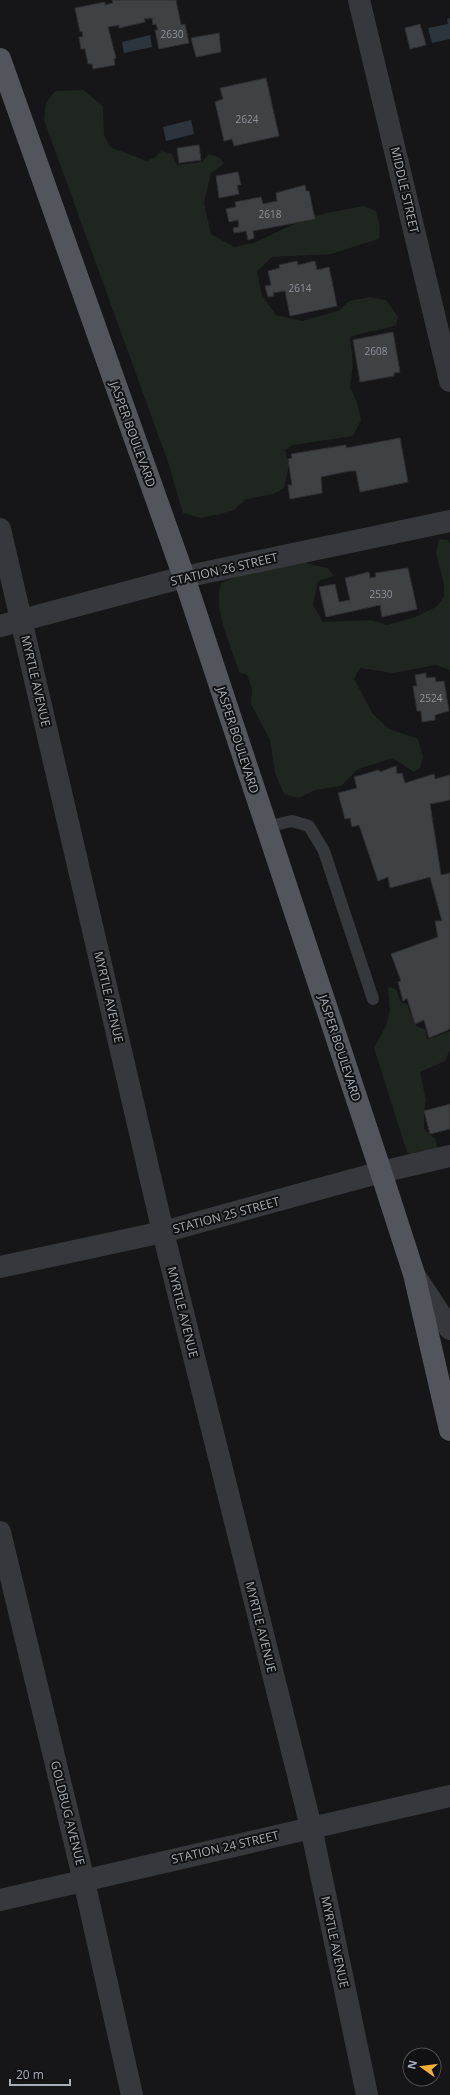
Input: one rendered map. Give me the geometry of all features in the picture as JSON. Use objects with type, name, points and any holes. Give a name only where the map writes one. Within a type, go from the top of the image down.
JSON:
[{"type":"main road","name":"JASPER BOULEVARD","points":[[0,59],[184,577],[381,1172],[414,1274],[450,1430]]},
{"type":"street","name":"MIDDLE STREET","points":[[359,0],[450,381]]},
{"type":"street","name":"STATION 26 STREET","points":[[0,626],[184,577],[450,521]]},
{"type":"street","name":"MYRTLE AVENUE","points":[[0,529],[163,1232],[311,1827],[367,2095]]},
{"type":"street","name":"STATION 25 STREET","points":[[0,1267],[163,1232],[381,1172],[450,1156]]},
{"type":"street","points":[[414,1274],[450,1329]]},
{"type":"street","name":"GOLDBUG AVENUE","points":[[0,1532],[84,1881],[132,2095]]},
{"type":"street","name":"STATION 24 STREET","points":[[0,1900],[450,1796]]},
{"type":"lane","points":[[266,827],[292,821],[309,826],[324,851],[374,999]]},
{"type":"shaded area","points":[[450,18],[450,39],[432,43],[428,28],[448,24],[447,19]]},
{"type":"shaded area","points":[[150,35],[152,47],[124,53],[122,42]]},
{"type":"shaded area","points":[[83,90],[103,106],[104,135],[110,147],[147,161],[154,158],[162,151],[172,154],[177,165],[202,162],[209,154],[220,158],[224,164],[211,173],[204,203],[211,234],[234,247],[254,243],[304,219],[327,213],[363,206],[376,211],[380,227],[379,239],[331,254],[272,257],[257,271],[262,295],[276,315],[302,321],[338,311],[349,301],[370,297],[386,300],[398,317],[396,325],[350,337],[353,364],[350,387],[357,402],[361,420],[353,436],[293,445],[285,450],[289,465],[284,488],[273,494],[246,499],[234,510],[220,514],[201,518],[183,513],[168,462],[44,120],[46,103],[55,91]]},
{"type":"shaded area","points":[[191,120],[194,134],[166,141],[163,127]]},
{"type":"shaded area","points":[[439,539],[448,540],[450,543],[450,670],[436,665],[393,673],[360,668],[354,679],[373,714],[389,729],[418,739],[423,757],[420,768],[414,772],[393,758],[358,769],[341,786],[315,790],[298,798],[284,794],[275,773],[270,740],[251,704],[252,689],[247,675],[239,672],[224,628],[219,606],[221,583],[263,566],[296,561],[328,568],[334,576],[318,581],[313,605],[323,622],[371,620],[387,625],[415,617],[436,607],[444,597],[444,584],[436,553]]},
{"type":"shaded area","points":[[388,987],[396,989],[401,1002],[407,1004],[416,1026],[426,1030],[426,1038],[429,1039],[450,1031],[450,1050],[445,1061],[420,1072],[426,1100],[424,1111],[424,1129],[435,1139],[438,1150],[420,1158],[407,1152],[374,1048],[386,1026],[390,1011]]},
{"type":"building","points":[[112,0],[176,0],[181,25],[185,24],[189,43],[159,49],[155,30],[158,30],[156,24],[153,25],[152,18],[144,19],[145,22],[119,28],[119,25],[108,27],[116,58],[114,59],[115,65],[93,69],[92,64],[88,64],[85,49],[81,49],[79,37],[83,37],[82,31],[80,32],[75,8],[105,2],[105,5],[113,3]]},
{"type":"building","points":[[420,24],[426,45],[410,49],[405,28]]},
{"type":"building","points":[[219,33],[221,52],[196,57],[191,38]]},
{"type":"building","points":[[266,78],[279,136],[234,146],[232,139],[224,141],[215,102],[223,99],[220,88]]},
{"type":"building","points":[[199,145],[201,160],[179,163],[177,148]]},
{"type":"building","points":[[238,172],[241,185],[237,185],[239,194],[219,198],[216,176]]},
{"type":"building","points":[[305,185],[306,191],[309,191],[315,219],[253,231],[254,238],[248,240],[246,231],[234,233],[233,228],[239,227],[238,220],[229,222],[226,209],[236,207],[235,202],[261,197],[263,204],[277,201],[276,193]]},
{"type":"building","points":[[297,261],[298,265],[315,261],[317,270],[329,267],[337,306],[290,316],[285,291],[273,293],[274,296],[268,297],[265,286],[271,285],[268,271],[280,268],[279,265]]},
{"type":"building","points":[[393,332],[400,372],[394,373],[394,376],[360,382],[353,340]]},
{"type":"building","points":[[400,438],[408,482],[360,492],[356,471],[349,471],[321,477],[322,493],[290,499],[288,485],[292,485],[288,459],[292,458],[291,454],[346,445],[346,448]]},
{"type":"building","points":[[408,568],[417,609],[382,617],[380,605],[326,617],[319,587],[335,584],[339,602],[350,600],[345,578],[369,572],[370,578],[376,577],[375,573]]},
{"type":"building","points":[[426,673],[426,678],[435,677],[436,682],[444,681],[449,711],[435,715],[435,720],[422,722],[421,711],[417,711],[413,686],[417,686],[415,675]]},
{"type":"building","points":[[396,766],[397,774],[402,773],[405,783],[434,774],[435,779],[450,775],[450,800],[430,804],[441,875],[450,873],[450,1029],[429,1038],[424,1020],[415,1024],[407,998],[403,1001],[398,982],[401,981],[391,954],[438,937],[435,921],[442,921],[430,877],[390,888],[388,877],[378,881],[359,825],[352,827],[350,818],[345,819],[338,793],[357,788],[354,777],[379,770],[380,772]]},
{"type":"building","points":[[450,1104],[450,1129],[430,1134],[424,1111]]}]
